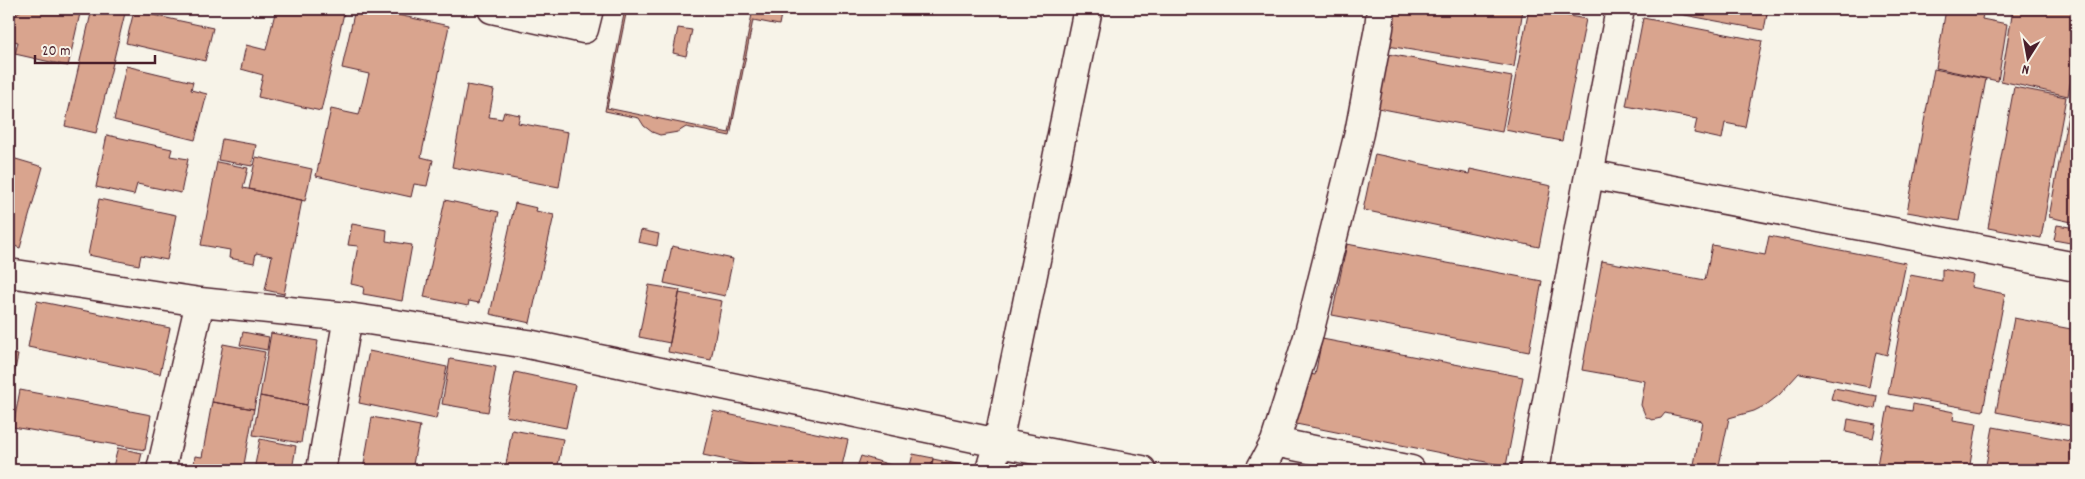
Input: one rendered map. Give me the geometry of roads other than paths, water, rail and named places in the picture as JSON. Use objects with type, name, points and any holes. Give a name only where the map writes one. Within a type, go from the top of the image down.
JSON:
[{"type":"street","points":[[492,9],[584,29],[589,9]]},
{"type":"street","points":[[990,470],[998,443],[1088,9]]},
{"type":"street","points":[[1260,470],[1275,442],[1308,337],[1357,142],[1380,28],[1380,9]]},
{"type":"street","points":[[1534,470],[1620,9]]},
{"type":"street","points":[[1589,174],[2076,267]]},
{"type":"street","points":[[9,273],[200,302],[348,317],[528,344],[998,443],[1142,470]]},
{"type":"street","points":[[161,470],[200,302]]},
{"type":"street","points":[[321,470],[348,317]]},
{"type":"street","points":[[1275,442],[1410,470]]}]
